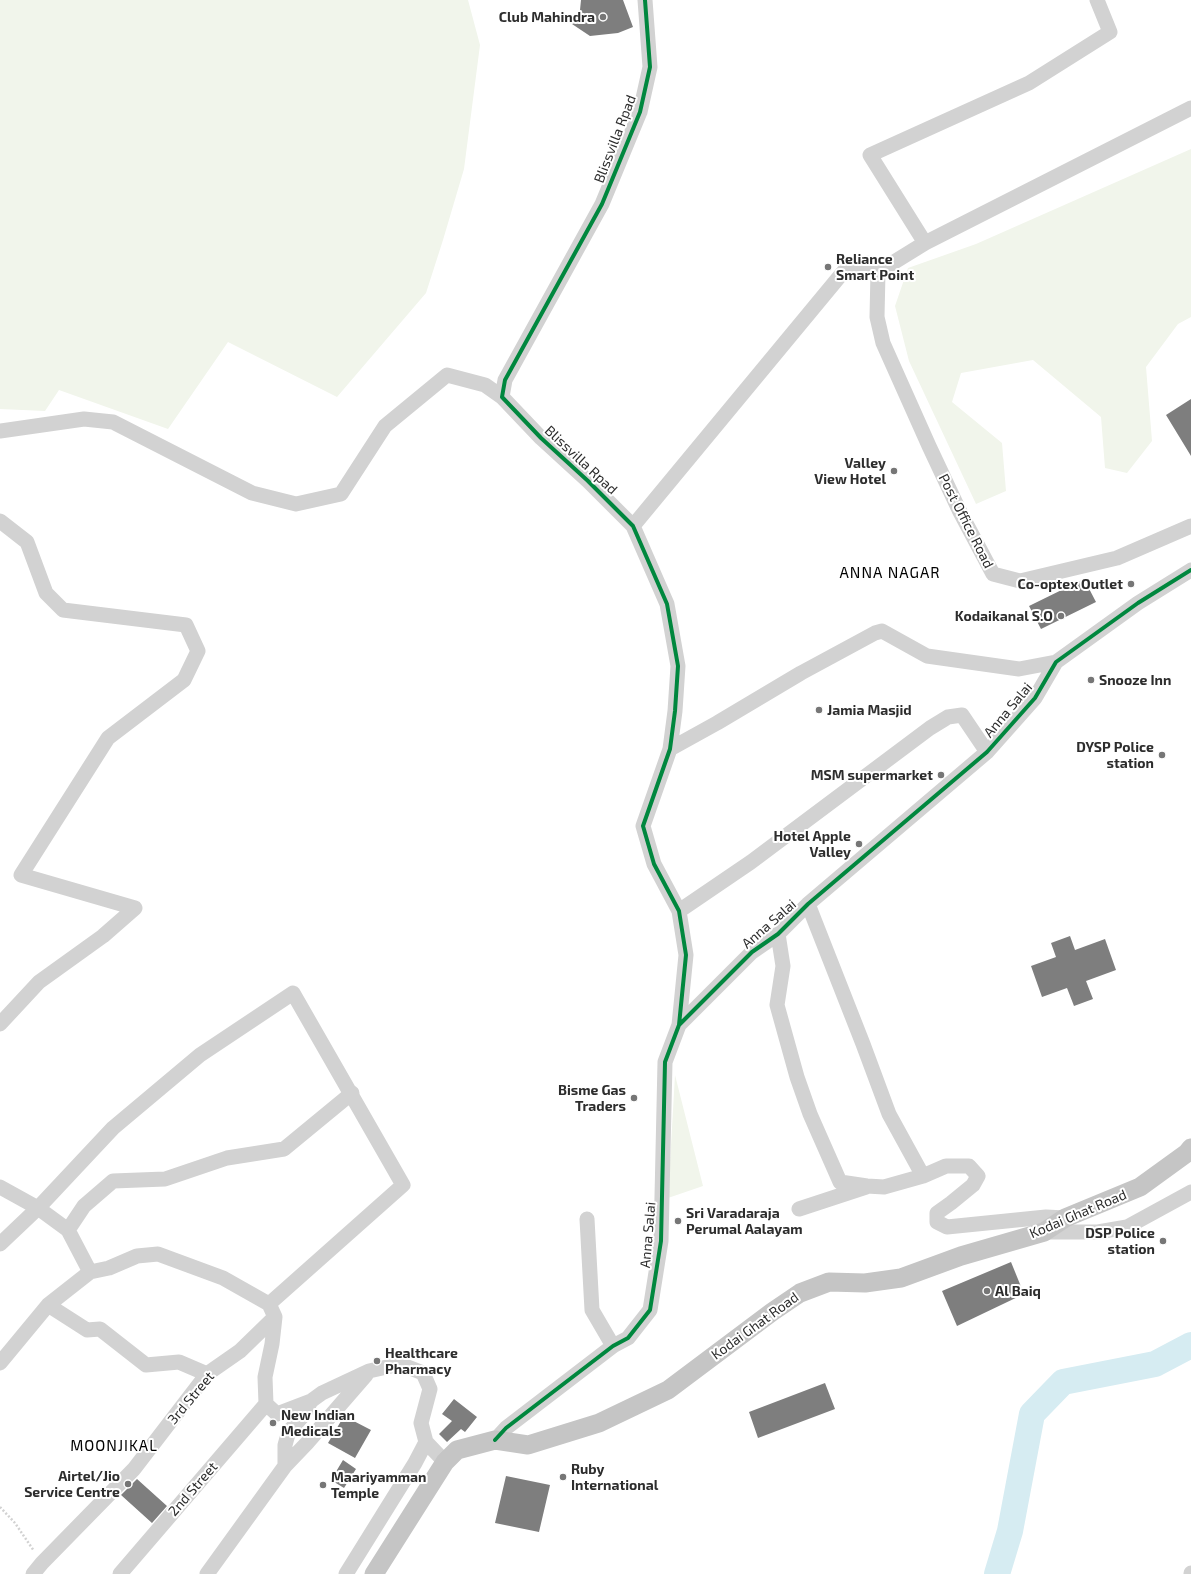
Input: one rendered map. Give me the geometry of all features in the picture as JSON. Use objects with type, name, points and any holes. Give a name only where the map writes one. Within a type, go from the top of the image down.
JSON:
[{"type":"main road","name":"Kodai Ghat Road","points":[[374,1574],[445,1462],[457,1450],[495,1440],[528,1445],[557,1437],[606,1420],[668,1390],[777,1308],[800,1293],[829,1282],[865,1283],[901,1278],[961,1256],[1044,1232],[1065,1218],[1140,1187],[1187,1154],[1191,1148]]},
{"type":"street","name":"Blissvilla Rpad","points":[[645,0],[650,67],[640,112],[602,204],[505,380],[502,397],[541,438],[588,481],[633,526],[667,604],[678,666],[675,711],[670,749],[643,826],[654,864],[679,911],[686,955],[679,1026]]},
{"type":"street","points":[[925,243],[870,155],[1029,83],[1110,32],[1097,0]]},
{"type":"street","points":[[633,526],[849,265],[868,263],[878,272],[925,243],[1191,108]]},
{"type":"street","name":"Post Office Road","points":[[878,272],[877,317],[883,343],[960,512],[993,574],[1020,581],[1117,558],[1191,526]]},
{"type":"street","points":[[0,431],[84,419],[113,422],[252,493],[296,504],[340,494],[385,426],[447,375],[485,385],[502,397]]},
{"type":"street","points":[[0,521],[26,542],[46,593],[63,610],[186,625],[198,651],[184,680],[108,738],[21,875],[135,908],[103,936],[39,982],[0,1024]]},
{"type":"street","name":"Anna Salai","points":[[495,1440],[506,1428],[613,1346],[628,1338],[650,1310],[661,1241],[664,1062],[679,1026],[752,952],[778,934],[808,904],[988,752],[1036,698],[1056,662],[1138,603],[1191,570]]},
{"type":"street","points":[[670,749],[875,632],[882,631],[927,656],[1019,669],[1056,662]]},
{"type":"street","points":[[679,911],[752,862],[930,728],[948,717],[962,715],[988,752]]},
{"type":"street","points":[[808,904],[889,1114],[923,1176]]},
{"type":"street","points":[[778,934],[783,966],[777,1005],[797,1077],[810,1114],[840,1182],[884,1187],[923,1176],[946,1166],[969,1166],[978,1176],[973,1185],[936,1213],[937,1222],[947,1227],[1046,1217],[1065,1218]]},
{"type":"street","points":[[0,1244],[38,1208],[119,1123],[200,1055],[293,993],[352,1093],[284,1149],[227,1158],[165,1179],[113,1180],[84,1206],[68,1230]]},
{"type":"street","name":"3rd Street","points":[[38,1568],[134,1469],[207,1374],[240,1351],[272,1310],[403,1185],[352,1093]]},
{"type":"street","points":[[799,1209],[867,1186]]},
{"type":"street","points":[[0,1187],[38,1208],[68,1230],[90,1272]]},
{"type":"street","points":[[1044,1232],[1098,1232],[1127,1227],[1191,1192]]},
{"type":"street","points":[[587,1219],[592,1310],[613,1346]]},
{"type":"street","points":[[0,1363],[48,1305],[90,1272],[108,1268],[137,1256],[158,1254],[223,1278],[272,1310],[272,1344],[265,1377],[266,1404],[277,1414],[311,1401],[322,1393],[369,1371],[400,1364],[422,1373],[430,1389],[421,1422],[426,1442],[445,1462]]},
{"type":"street","points":[[48,1305],[87,1330],[100,1329],[146,1365],[179,1362],[207,1374]]},
{"type":"street","points":[[207,1574],[285,1466],[307,1443],[369,1371]]},
{"type":"street","points":[[285,1466],[285,1445],[289,1431],[303,1416],[311,1401]]},
{"type":"street","name":"2nd Street","points":[[120,1574],[266,1404]]},
{"type":"street","points":[[346,1574],[415,1464],[426,1442]]},
{"type":"path","points":[[0,1507],[15,1523],[38,1568]]},
{"type":"shaded area","points":[[0,0],[468,0],[480,45],[464,169],[426,293],[337,397],[228,342],[168,429],[59,390],[45,411],[0,409]]},
{"type":"shaded area","points":[[1191,149],[1191,317],[1178,324],[1146,367],[1152,441],[1127,473],[1105,468],[1101,417],[1033,360],[961,373],[952,402],[1002,443],[1006,491],[976,504],[909,361],[895,306],[908,268],[976,244]]},
{"type":"shaded area","points":[[675,1075],[703,1186],[668,1198]]},
{"type":"building","name":"Club Mahindra","points":[[581,0],[623,0],[633,27],[618,33],[590,36],[572,24],[580,10]]},
{"type":"building","points":[[1191,399],[1191,456],[1166,415]]},
{"type":"building","points":[[1084,579],[1096,602],[1041,629],[1029,606]]},
{"type":"building","points":[[1070,936],[1075,950],[1105,939],[1116,970],[1086,981],[1093,999],[1074,1006],[1067,988],[1042,997],[1031,966],[1056,957],[1051,943]]},
{"type":"building","points":[[1011,1262],[1024,1294],[957,1326],[942,1291]]},
{"type":"building","points":[[825,1383],[835,1409],[758,1438],[749,1412]]},
{"type":"building","points":[[454,1399],[477,1417],[465,1432],[461,1429],[447,1442],[439,1434],[452,1421],[442,1414]]},
{"type":"building","points":[[344,1416],[371,1430],[355,1458],[328,1443]]},
{"type":"building","points":[[343,1460],[356,1469],[344,1488],[331,1480]]},
{"type":"building","points":[[506,1476],[550,1485],[539,1532],[495,1523]]},
{"type":"building","points":[[137,1479],[167,1506],[152,1523],[121,1495]]},
{"type":"waterway","points":[[997,1574],[1010,1531],[1032,1414],[1063,1382],[1155,1364],[1191,1345]]},
{"type":"cycle path","points":[[645,0],[650,67],[640,112],[602,204],[505,380],[502,397],[541,438],[588,481],[633,526],[667,604],[678,666],[675,711],[670,749],[643,826],[654,864],[679,911],[686,955],[679,1025]]},
{"type":"cycle path","points":[[495,1440],[506,1428],[613,1346],[628,1338],[650,1310],[661,1241],[665,1062],[679,1025],[752,952],[778,934],[808,904],[987,752],[1035,698],[1056,662],[1138,603],[1191,570]]},
{"type":"place","name":"Club Mahindra","points":[[603,17]]},
{"type":"place","name":"Reliance Smart Point","points":[[828,267]]},
{"type":"place","name":"Valley View Hotel","points":[[894,471]]},
{"type":"place","name":"Co-optex Outlet","points":[[1131,584]]},
{"type":"place","name":"Kodaikanal S.O","points":[[1061,616]]},
{"type":"place","name":"Snooze Inn","points":[[1091,680]]},
{"type":"place","name":"Jamia Masjid","points":[[819,710]]},
{"type":"place","name":"DYSP Police station","points":[[1162,755]]},
{"type":"place","name":"MSM supermarket","points":[[941,775]]},
{"type":"place","name":"Hotel Apple Valley","points":[[859,844]]},
{"type":"place","name":"Bisme Gas Traders","points":[[634,1098]]},
{"type":"place","name":"Sri Varadaraja Perumal Aalayam","points":[[678,1221]]},
{"type":"place","name":"DSP Police station","points":[[1163,1241]]},
{"type":"place","name":"Al Baiq","points":[[987,1291]]},
{"type":"place","name":"Healthcare Pharmacy","points":[[377,1361]]},
{"type":"place","name":"New Indian Medicals","points":[[273,1423]]},
{"type":"place","name":"Ruby International","points":[[563,1477]]},
{"type":"place","name":"Airtel/Jio Service Centre","points":[[128,1484]]},
{"type":"place","name":"Maariyamman Temple","points":[[323,1485]]},
{"type":"district","name":"ANNA NAGAR","points":[[890,573]]},
{"type":"district","name":"MOONJIKAL","points":[[114,1446]]}]
